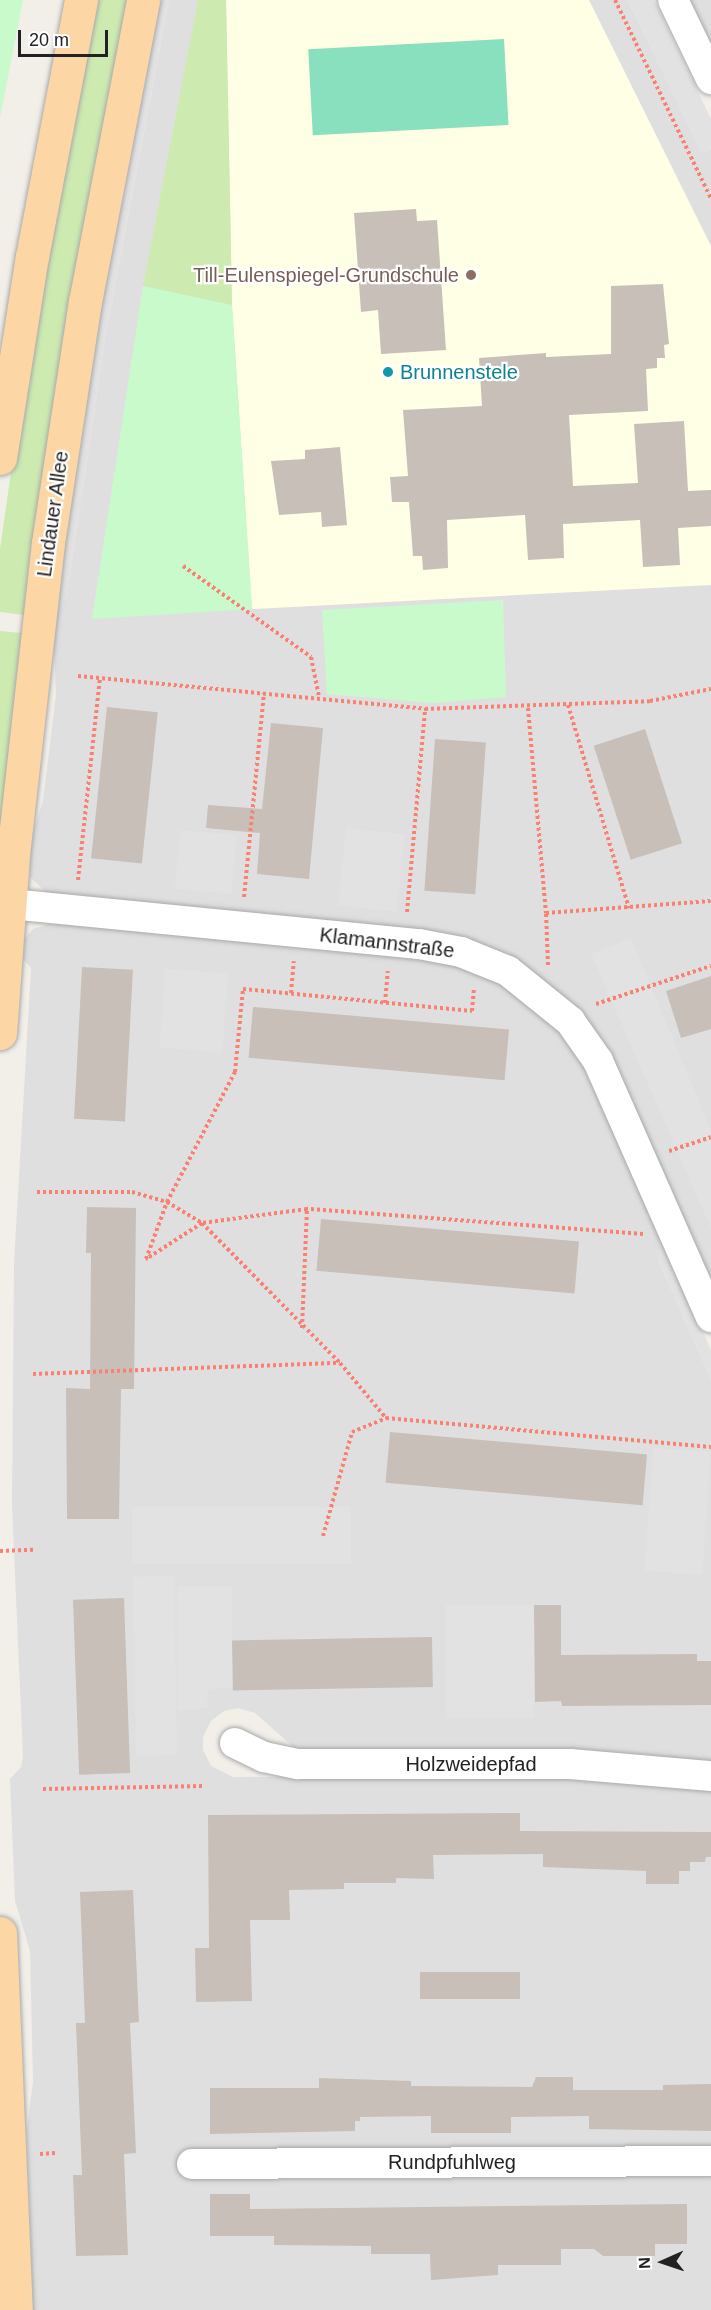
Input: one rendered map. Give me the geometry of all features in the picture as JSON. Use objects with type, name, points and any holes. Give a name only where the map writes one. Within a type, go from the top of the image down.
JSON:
[{"type":"main road","points":[[0,458],[32,257],[81,0]]},
{"type":"main road","name":"Lindauer Allee","points":[[0,1033],[4,903],[37,627],[69,398],[142,0]]},
{"type":"main road","points":[[0,1933],[16,2310]]},
{"type":"street","points":[[673,0],[711,79]]},
{"type":"street","name":"Klamannstraße","points":[[4,903],[419,944],[460,952],[508,971],[570,1021],[598,1062],[711,1317]]},
{"type":"street","name":"Holzweidepfad","points":[[235,1743],[264,1757],[298,1764],[570,1764],[711,1776]]},
{"type":"street","name":"Rundpfuhlweg","points":[[192,2164],[711,2161]]},
{"type":"path","points":[[615,0],[711,199]]},
{"type":"path","points":[[183,566],[311,657],[319,697]]},
{"type":"path","points":[[78,676],[319,697],[425,710],[528,708],[650,701],[711,689]]},
{"type":"path","points":[[78,886],[99,678]]},
{"type":"path","points":[[243,904],[264,693]]},
{"type":"path","points":[[568,705],[628,908]]},
{"type":"path","points":[[528,708],[549,969]]},
{"type":"path","points":[[406,920],[425,710]]},
{"type":"path","points":[[546,913],[711,901]]},
{"type":"path","points":[[291,993],[295,956]]},
{"type":"path","points":[[385,1003],[389,964]]},
{"type":"path","points":[[586,1007],[711,966]]},
{"type":"path","points":[[475,980],[472,1011],[243,989],[235,1072],[167,1202],[146,1259],[202,1223],[307,1209],[645,1235]]},
{"type":"path","points":[[663,1153],[711,1137]]},
{"type":"path","points":[[37,1192],[132,1192],[167,1202],[202,1223],[302,1329],[340,1363],[386,1418]]},
{"type":"path","points":[[302,1329],[307,1209]]},
{"type":"path","points":[[33,1374],[340,1363]]},
{"type":"path","points":[[323,1536],[352,1432],[386,1418],[711,1447]]},
{"type":"path","points":[[0,1551],[33,1550]]},
{"type":"path","points":[[43,1789],[204,1786]]},
{"type":"shaded area","points":[[158,0],[169,0],[105,339],[67,597],[55,610],[94,338]]},
{"type":"shaded area","points":[[169,0],[628,0],[702,153],[711,149],[711,1285],[575,1006],[526,966],[510,957],[47,893],[30,877],[30,841],[43,801],[56,694],[53,624],[55,610],[67,596],[105,339]]},
{"type":"shaded area","name":"Till-Eulenspiegel-Grundschule","points":[[226,0],[589,0],[711,246],[711,585],[252,609],[232,305]]},
{"type":"shaded area","points":[[628,0],[654,0],[711,119],[711,149],[702,153]]},
{"type":"shaded area","points":[[690,0],[711,0],[711,43]]},
{"type":"shaded area","points":[[346,828],[405,834],[397,912],[338,906]]},
{"type":"shaded area","points":[[180,830],[237,835],[232,894],[175,889]]},
{"type":"shaded area","points":[[55,922],[449,962],[510,987],[559,1030],[586,1068],[660,1236],[659,1262],[711,1379],[711,1765],[298,1751],[255,1713],[238,1708],[224,1711],[211,1721],[203,1737],[203,1750],[211,1766],[233,1777],[581,1775],[711,1787],[711,2310],[33,2310],[27,2129],[33,2081],[30,1951],[15,1901],[10,1779],[21,1767],[23,1757],[12,1505],[14,1264],[31,968],[21,957],[22,942],[33,929]]},
{"type":"shaded area","points":[[631,938],[711,1130],[711,1228],[591,954]]},
{"type":"shaded area","points":[[165,969],[228,973],[222,1052],[159,1048]]},
{"type":"shaded area","points":[[660,1236],[711,1350],[711,1379],[659,1262]]},
{"type":"shaded area","points":[[653,1448],[711,1452],[702,1575],[644,1571]]},
{"type":"shaded area","points":[[132,1507],[351,1507],[351,1564],[132,1564]]},
{"type":"shaded area","points":[[174,1576],[177,1755],[136,1756],[133,1577]]},
{"type":"shaded area","points":[[177,1587],[232,1587],[233,1688],[208,1689],[207,1708],[178,1710]]},
{"type":"shaded area","points":[[446,1605],[534,1605],[534,1718],[446,1718]]},
{"type":"green space","points":[[0,0],[23,0],[0,118]]},
{"type":"green space","points":[[95,0],[127,0],[24,615],[0,612],[0,549],[13,458]]},
{"type":"green space","points":[[198,0],[226,0],[232,305],[143,286]]},
{"type":"green space","points":[[504,39],[509,125],[313,135],[308,49]]},
{"type":"green space","points":[[143,286],[232,305],[252,609],[92,619]]},
{"type":"green space","points":[[503,600],[506,697],[434,703],[327,694],[322,610]]},
{"type":"green space","points":[[0,631],[22,633],[0,836]]},
{"type":"building","points":[[416,209],[417,221],[437,220],[446,350],[381,354],[378,310],[361,312],[354,213]]},
{"type":"building","points":[[663,284],[669,344],[664,345],[665,358],[657,358],[657,368],[646,369],[648,411],[569,415],[573,486],[638,483],[634,424],[684,421],[688,491],[711,490],[711,526],[678,528],[680,565],[643,567],[640,520],[563,524],[564,558],[528,560],[525,515],[447,520],[448,568],[423,570],[422,556],[413,556],[409,502],[392,502],[390,477],[408,476],[403,410],[482,406],[479,358],[546,353],[546,357],[611,354],[611,286]]},
{"type":"building","points":[[340,447],[347,525],[322,527],[321,512],[279,515],[271,461],[305,459],[305,450]]},
{"type":"building","points":[[107,707],[158,712],[142,863],[91,858]]},
{"type":"building","points":[[271,723],[323,728],[309,879],[257,874],[260,833],[206,828],[208,805],[262,809]]},
{"type":"building","points":[[645,729],[682,843],[631,860],[594,746]]},
{"type":"building","points":[[435,739],[486,743],[475,894],[424,891]]},
{"type":"building","points":[[82,967],[133,970],[125,1121],[74,1119]]},
{"type":"building","points":[[711,976],[711,1029],[681,1038],[666,991]]},
{"type":"building","points":[[253,1007],[509,1029],[505,1080],[249,1058]]},
{"type":"building","points":[[87,1207],[136,1208],[134,1389],[121,1389],[119,1519],[67,1519],[66,1388],[90,1389],[91,1253],[86,1253]]},
{"type":"building","points":[[321,1219],[579,1242],[574,1293],[316,1271]]},
{"type":"building","points":[[390,1432],[647,1454],[643,1505],[386,1483]]},
{"type":"building","points":[[124,1598],[130,1773],[79,1775],[73,1600]]},
{"type":"building","points":[[534,1605],[561,1605],[561,1655],[697,1654],[697,1661],[711,1661],[711,1705],[562,1706],[561,1701],[535,1702]]},
{"type":"building","points":[[432,1637],[433,1687],[233,1690],[232,1640]]},
{"type":"building","points":[[520,1813],[520,1831],[711,1832],[711,1857],[706,1857],[705,1862],[690,1862],[690,1871],[679,1871],[679,1884],[646,1884],[646,1871],[543,1867],[543,1854],[433,1855],[434,1879],[396,1878],[396,1883],[344,1883],[344,1889],[289,1890],[290,1920],[250,1920],[252,2001],[196,2002],[195,1948],[209,1948],[208,1815]]},
{"type":"building","points":[[133,1890],[139,2022],[130,2023],[136,2153],[124,2154],[128,2255],[76,2256],[73,2175],[82,2175],[76,2023],[85,2023],[80,1892]]},
{"type":"building","points":[[420,1972],[520,1972],[520,1999],[420,1999]]},
{"type":"building","points":[[536,2077],[573,2077],[573,2090],[663,2090],[663,2085],[711,2084],[711,2131],[589,2129],[589,2116],[511,2117],[511,2133],[431,2133],[431,2116],[360,2117],[360,2121],[355,2121],[355,2131],[210,2134],[210,2088],[319,2088],[319,2078],[411,2081],[411,2086],[532,2087]]},
{"type":"building","points":[[210,2194],[250,2194],[250,2209],[687,2204],[687,2244],[655,2244],[655,2256],[603,2256],[594,2249],[561,2249],[561,2265],[498,2265],[498,2275],[431,2280],[430,2254],[371,2254],[371,2246],[274,2245],[274,2236],[210,2236]]},
{"type":"place","name":"Till-Eulenspiegel-Grundschule","points":[[471,275]]},
{"type":"place","name":"Brunnenstele","points":[[388,372]]}]
